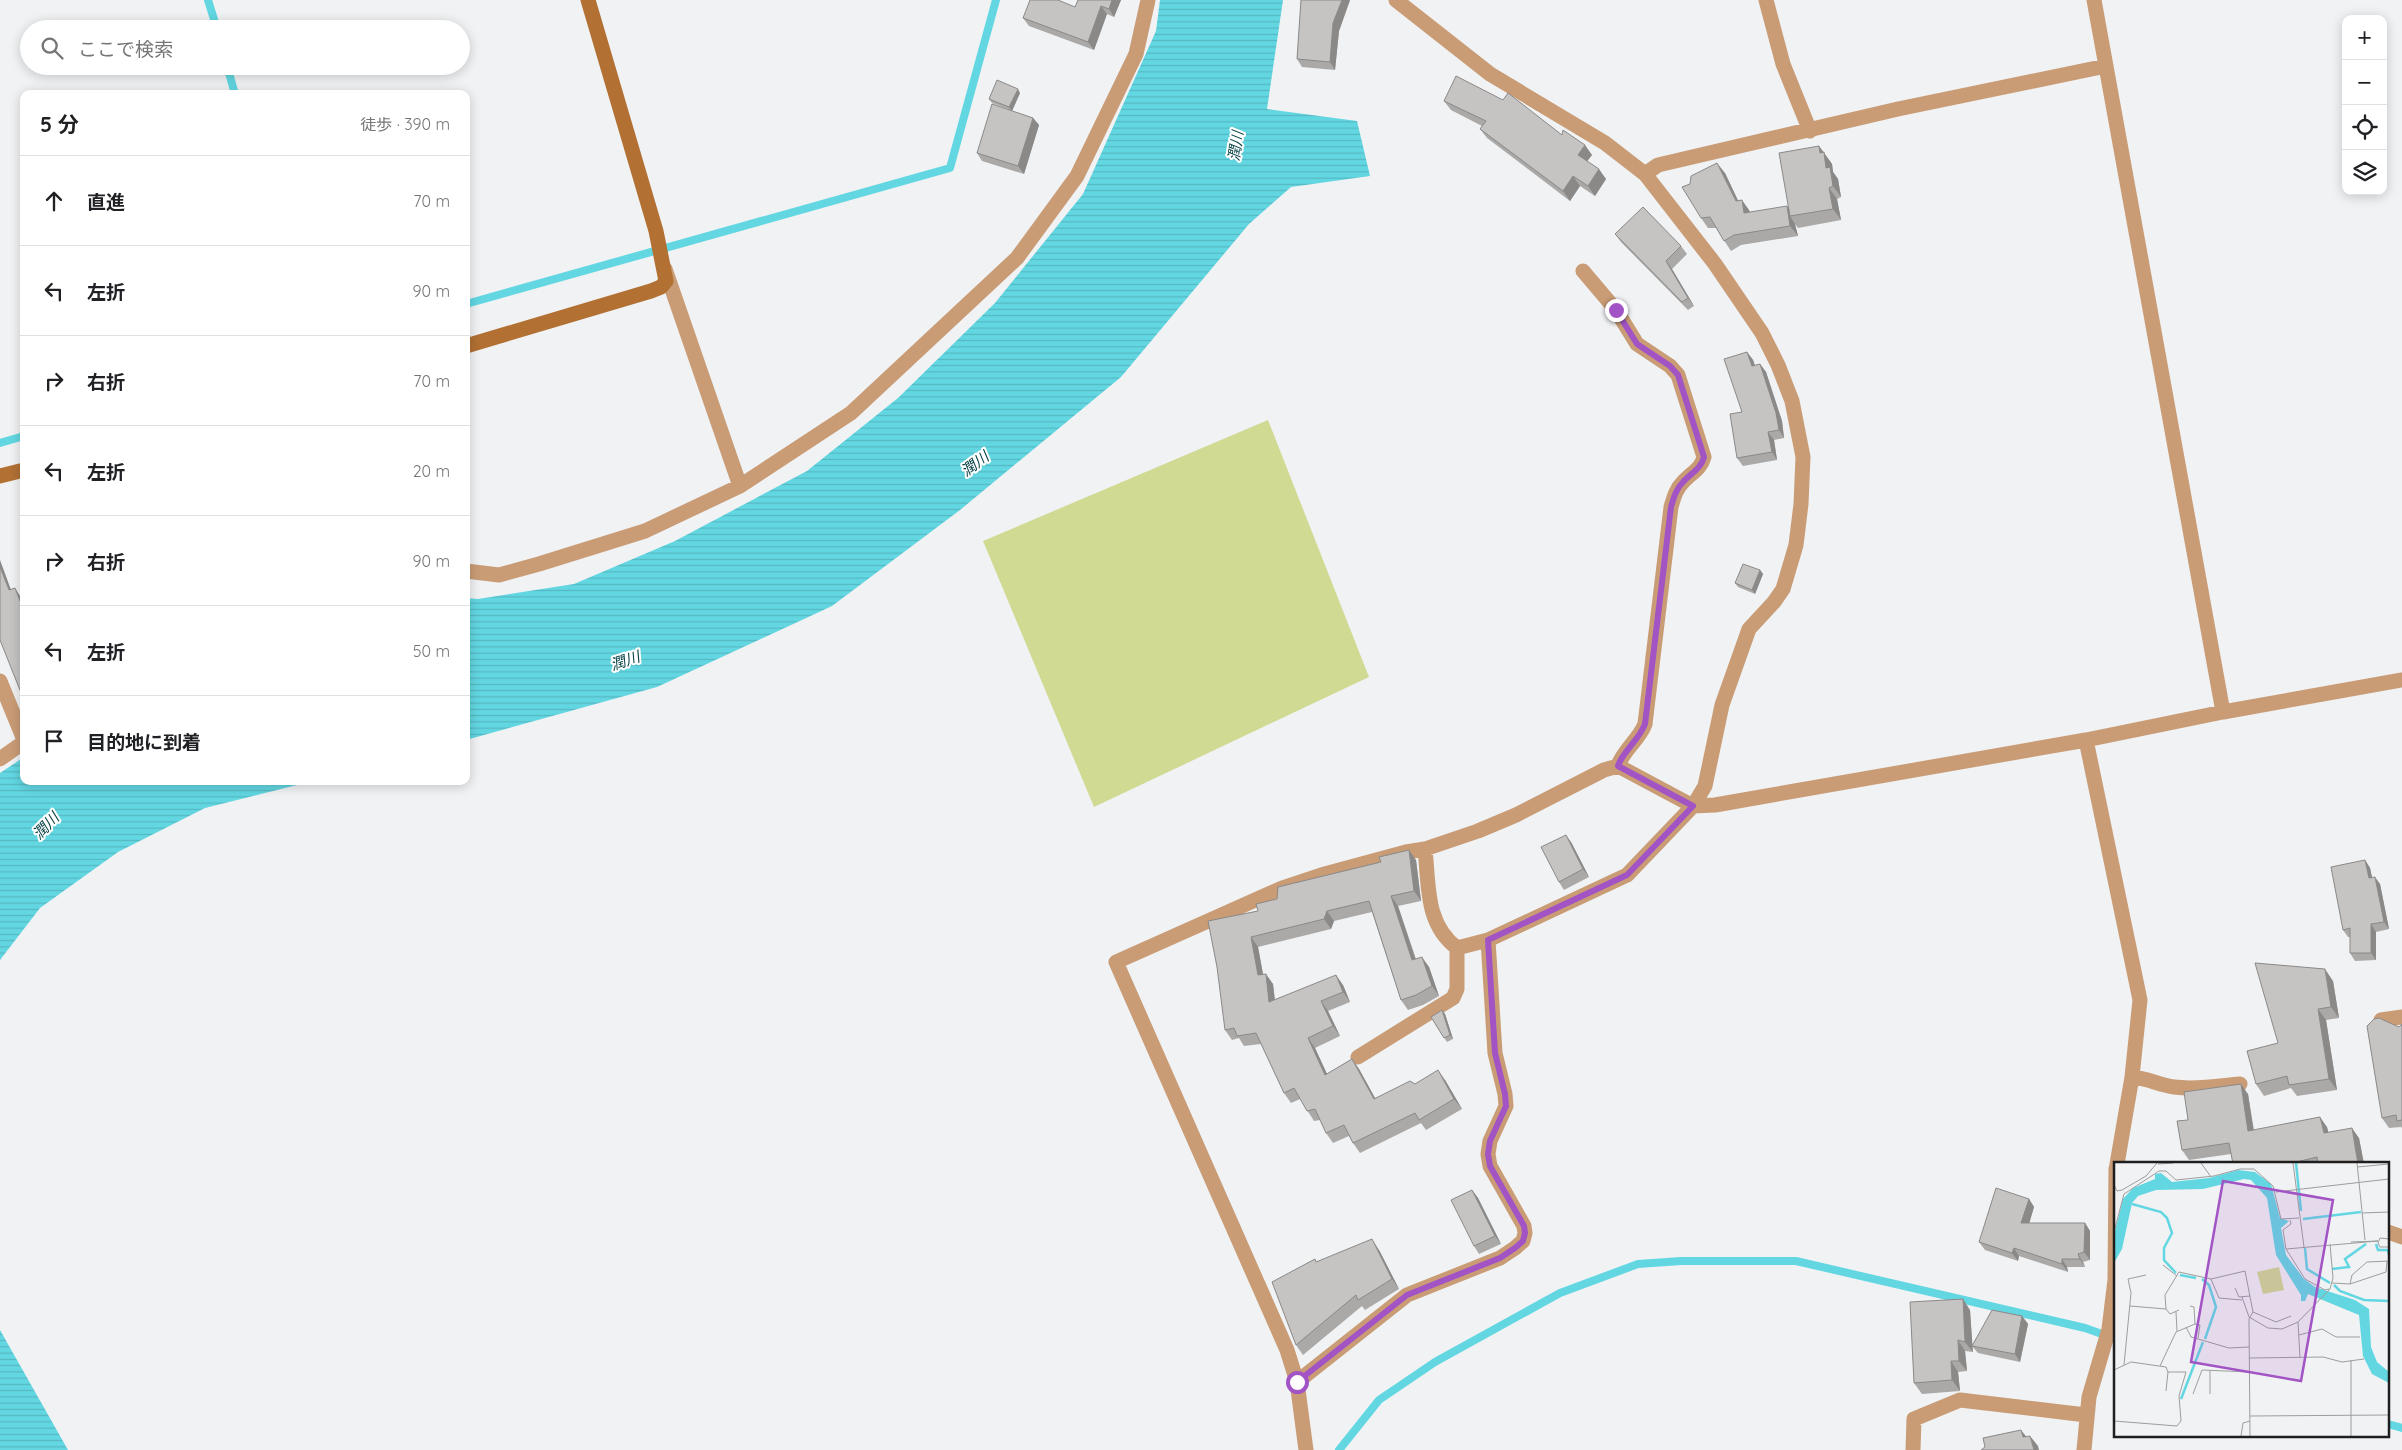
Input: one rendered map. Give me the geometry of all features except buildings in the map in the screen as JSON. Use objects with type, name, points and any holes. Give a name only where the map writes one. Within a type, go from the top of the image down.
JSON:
[{"type":"street","points":[[470,345],[651,291],[661,287],[666,281],[656,231],[588,0]]},
{"type":"street","points":[[470,571],[499,575],[645,531],[740,486],[851,413],[1017,258],[1078,176],[1136,54],[1148,0]]},
{"type":"street","points":[[1396,0],[1490,74],[1605,143],[1645,174],[1715,264],[1762,334],[1778,365],[1792,401],[1803,457],[1801,504],[1796,545],[1783,589],[1774,602],[1749,629],[1722,705],[1705,786],[1693,806],[1627,875],[1488,940],[1458,948],[1450,943],[1429,906],[1425,849]]},
{"type":"street","points":[[1766,0],[1783,64],[1810,131]]},
{"type":"street","points":[[2094,0],[2223,712]]},
{"type":"street","points":[[1645,174],[1658,165],[1898,110],[2106,66]]},
{"type":"street","points":[[664,268],[740,486]]},
{"type":"street","points":[[1583,271],[1616,310],[1637,344],[1670,366],[1678,375],[1704,457],[1702,465],[1683,481],[1675,493],[1671,507],[1645,724],[1641,736],[1618,766]]},
{"type":"street","points":[[0,476],[20,471]]},
{"type":"street","points":[[1306,1450],[1297,1382],[1283,1341],[1116,962],[1282,888],[1330,873],[1425,849],[1516,815],[1604,770],[1618,766],[1693,806],[1715,805],[2086,740],[2223,712],[2402,680]]},
{"type":"street","points":[[0,681],[20,731]]},
{"type":"street","points":[[2086,740],[2140,1000],[2132,1077],[2117,1162]]},
{"type":"street","points":[[0,759],[20,744]]},
{"type":"street","points":[[1297,1382],[1407,1295],[1500,1258],[1523,1241],[1524,1226],[1490,1166],[1488,1154],[1490,1141],[1506,1106],[1495,1053],[1488,940]]},
{"type":"street","points":[[1358,1057],[1453,998],[1456,989],[1458,948]]},
{"type":"street","points":[[2381,1020],[2402,1017]]},
{"type":"street","points":[[2132,1077],[2145,1078],[2173,1087],[2203,1088],[2240,1084]]},
{"type":"street","points":[[2390,1233],[2402,1237]]},
{"type":"street","points":[[2084,1450],[2089,1397],[2109,1329],[2114,1288]]},
{"type":"street","points":[[1913,1450],[1914,1419],[1960,1400],[2086,1415]]},
{"type":"green space","points":[[1268,420],[1369,677],[1094,807],[983,541]]},
{"type":"water","name":"潤川","points":[[1160,0],[1283,0],[1267,109],[1357,121],[1370,176],[1291,187],[1249,224],[1121,377],[960,510],[832,606],[657,687],[470,739],[470,598],[478,599],[574,584],[675,541],[807,471],[898,398],[995,303],[1083,194],[1156,31]]},
{"type":"water","name":"潤川","points":[[20,760],[20,785],[297,785],[205,808],[118,852],[40,908],[0,960],[0,773]]},
{"type":"water","points":[[0,1330],[68,1450],[0,1450]]},
{"type":"waterway","points":[[208,0],[214,20]]},
{"type":"waterway","points":[[470,303],[950,168],[996,0]]},
{"type":"waterway","points":[[230,75],[234,90]]},
{"type":"waterway","points":[[0,443],[20,437]]},
{"type":"waterway","points":[[1339,1450],[1379,1400],[1435,1362],[1560,1293],[1638,1264],[1681,1261],[1796,1261],[2085,1328],[2114,1338]]},
{"type":"waterway","points":[[2390,1425],[2402,1428]]},
{"type":"route","points":[[1297,1382],[1311,1372],[1322,1360],[1407,1295],[1418,1289],[1500,1258],[1523,1241],[1524,1226],[1490,1166],[1488,1154],[1490,1141],[1506,1106],[1495,1053],[1490,947],[1488,940],[1627,875],[1693,806],[1625,768],[1618,766],[1641,736],[1645,724],[1652,680],[1671,507],[1675,493],[1683,481],[1702,465],[1704,457],[1678,375],[1670,366],[1637,344],[1616,310]]}]
